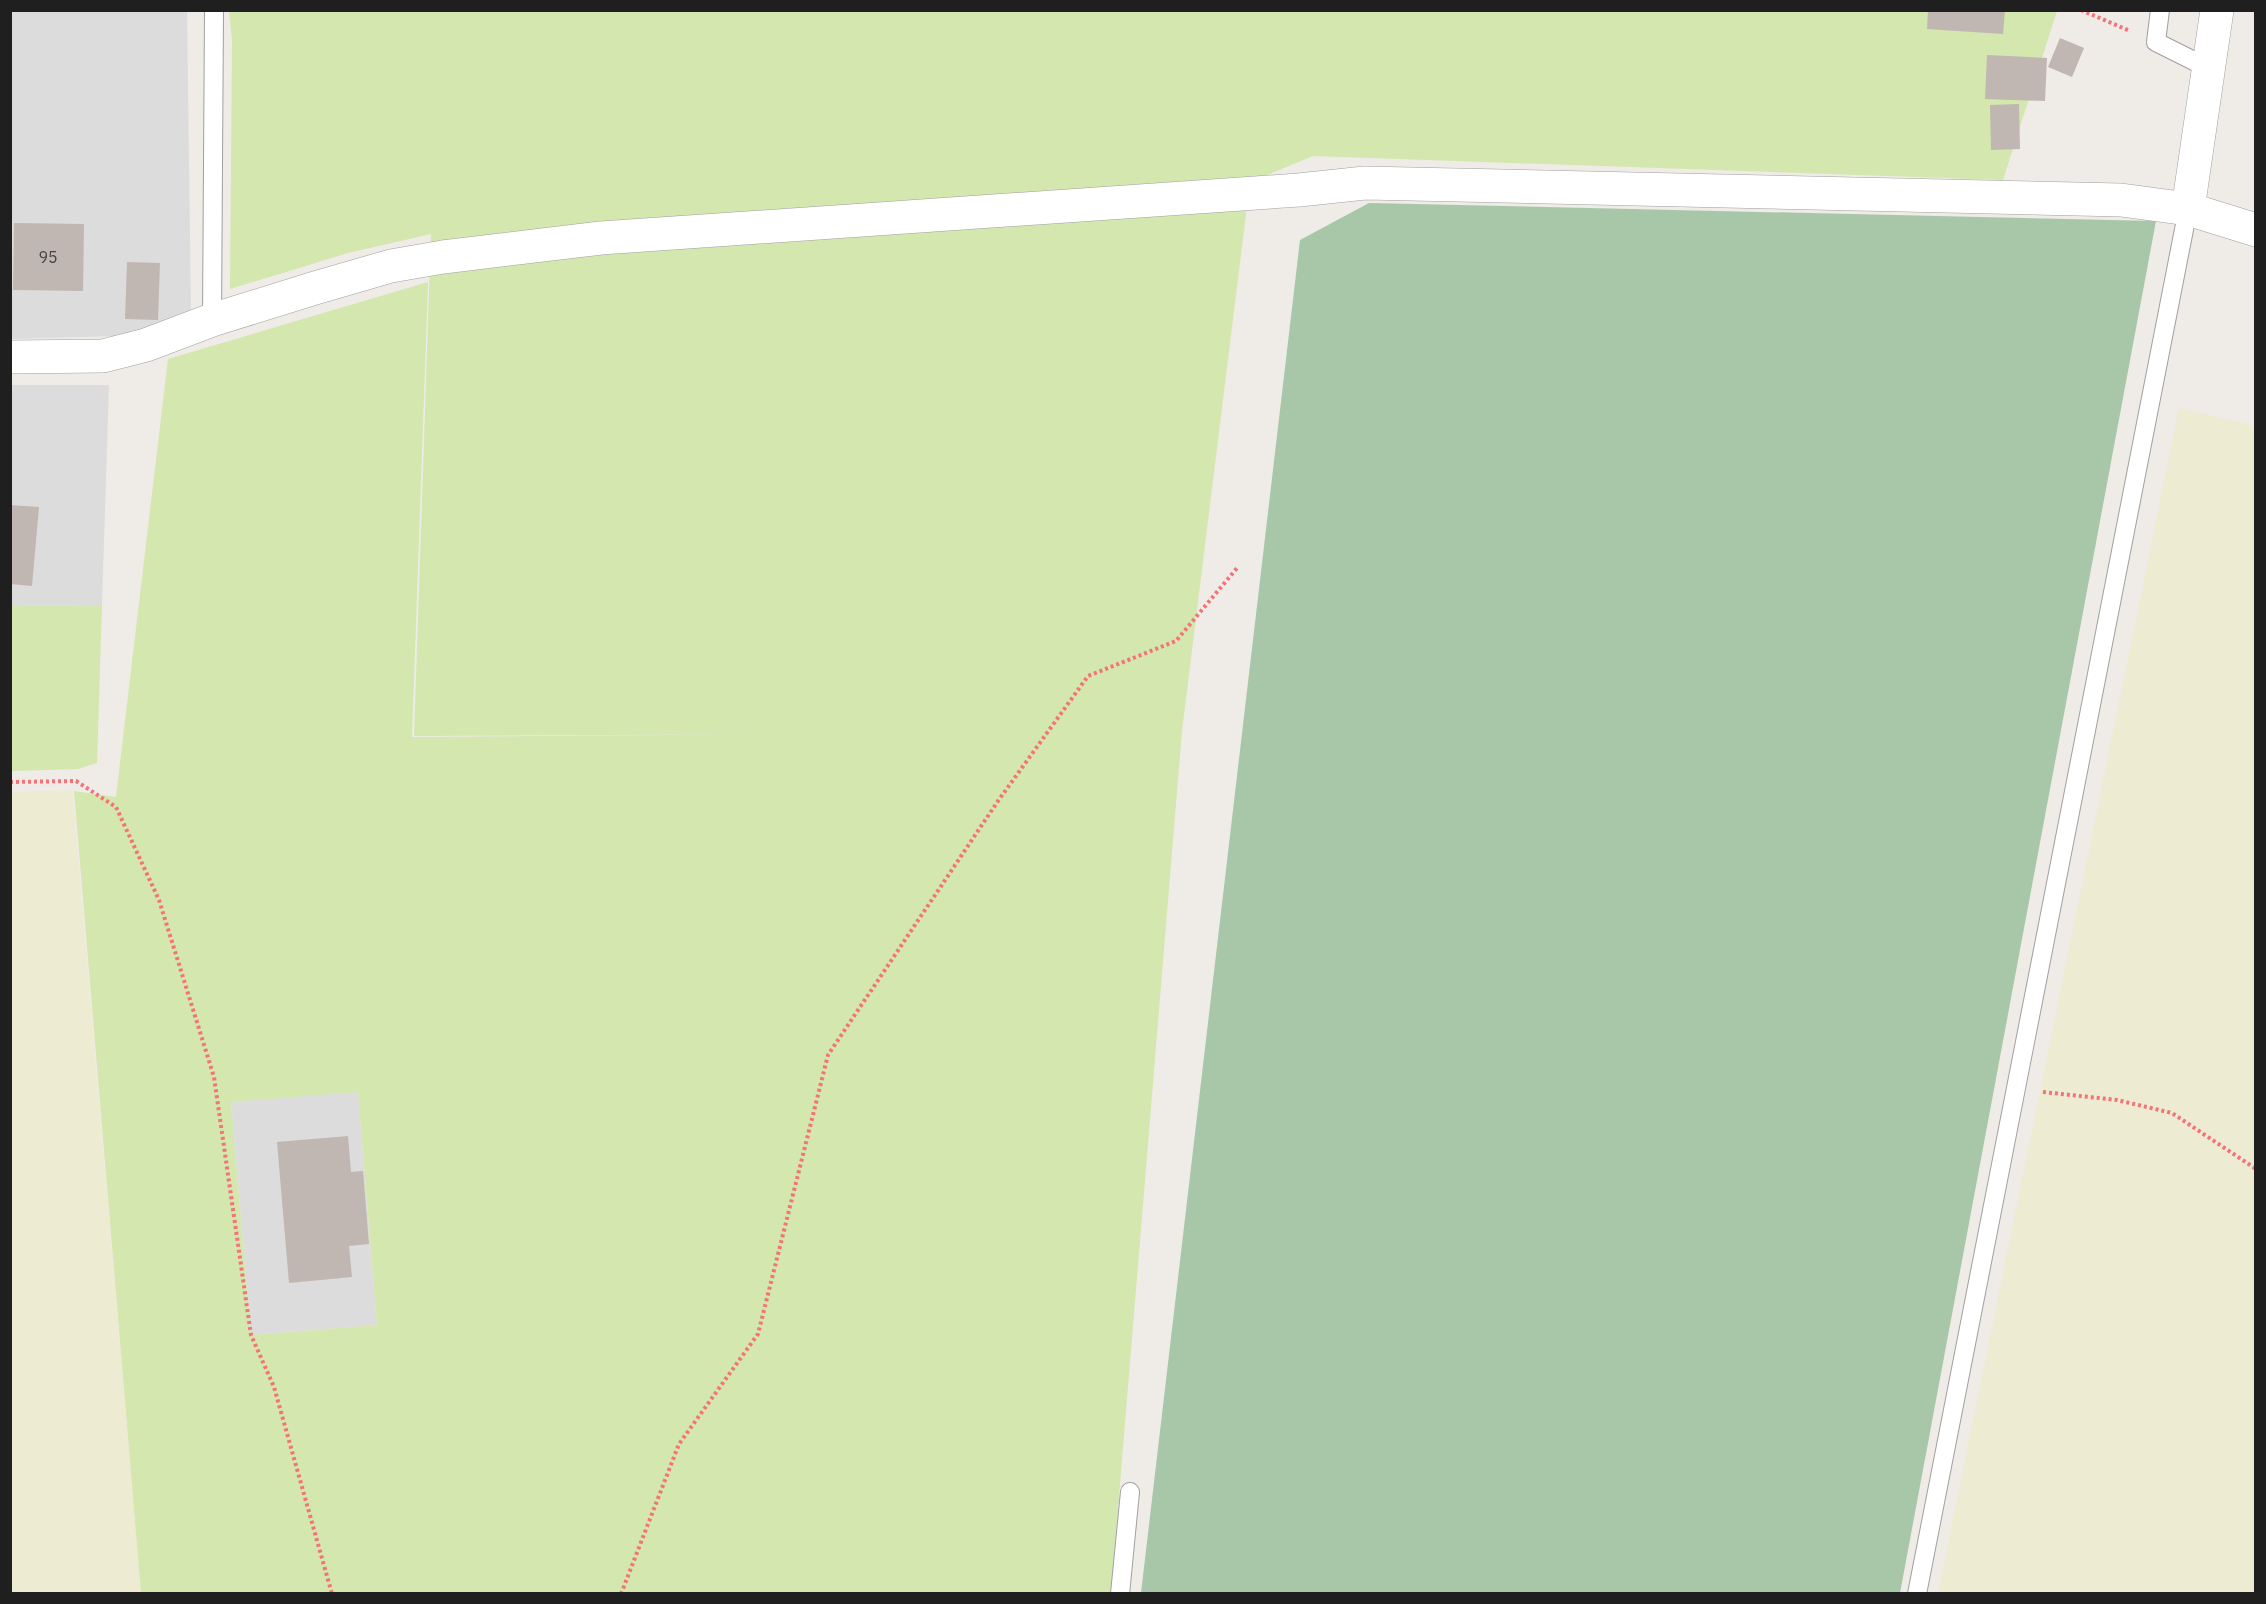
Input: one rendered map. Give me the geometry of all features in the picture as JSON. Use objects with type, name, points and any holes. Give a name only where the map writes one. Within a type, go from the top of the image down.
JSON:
[{"type":"street","points":[[2188,208],[2217,10]]},
{"type":"street","points":[[10,357],[103,356],[146,345],[212,320],[391,266],[443,256],[601,238],[1299,190],[1365,183],[2121,200],[2188,208],[2256,231]]},
{"type":"lane","points":[[212,320],[214,10]]},
{"type":"lane","points":[[2160,10],[2156,42],[2208,68]]},
{"type":"lane","points":[[1917,1593],[2188,208]]},
{"type":"lane","points":[[1120,1593],[1130,1492]]},
{"type":"path","points":[[2081,10],[2156,42]]},
{"type":"path","points":[[621,1593],[679,1444],[758,1334],[828,1055],[998,801],[1088,676],[1176,641],[1237,568]]},
{"type":"path","points":[[10,782],[76,781],[116,807],[159,900],[214,1077],[251,1335],[274,1387],[332,1593]]},
{"type":"path","points":[[2016,1089],[2117,1100],[2172,1113],[2256,1169]]},
{"type":"shaded area","points":[[11,11],[187,11],[191,313],[121,336],[11,339]]},
{"type":"shaded area","points":[[10,385],[109,385],[102,605],[11,606]]},
{"type":"shaded area","points":[[2179,408],[2255,426],[2255,1593],[1938,1593]]},
{"type":"shaded area","points":[[72,790],[141,1593],[11,1593],[11,792]]},
{"type":"shaded area","points":[[358,1091],[377,1325],[251,1335],[231,1102]]},
{"type":"green space","points":[[229,11],[2057,11],[2003,180],[1313,156],[1250,182],[1182,731],[1111,1593],[141,1593],[74,791],[116,797],[168,359],[428,282],[412,737],[808,734],[414,736],[431,234],[348,253],[230,289],[232,40]],"holes":[[[358,1092],[377,1325],[251,1335],[231,1102]]]},
{"type":"green space","points":[[1369,203],[2156,221],[1900,1593],[1141,1593],[1300,240]]},
{"type":"green space","points":[[102,605],[97,763],[78,769],[11,771],[11,606]]},
{"type":"building","points":[[1928,10],[2005,10],[2003,34],[1927,29]]},
{"type":"building","points":[[2060,38],[2084,48],[2072,77],[2048,67]]},
{"type":"building","points":[[1987,55],[2047,58],[2045,101],[1985,99]]},
{"type":"building","points":[[2019,104],[2020,149],[1991,150],[1990,105]]},
{"type":"building","points":[[14,223],[84,224],[83,291],[13,290]]},
{"type":"building","points":[[127,262],[160,263],[158,320],[125,319]]},
{"type":"building","points":[[10,505],[39,507],[32,586],[10,584]]},
{"type":"building","points":[[348,1136],[351,1172],[363,1171],[369,1244],[349,1246],[352,1277],[289,1283],[277,1142]]}]
